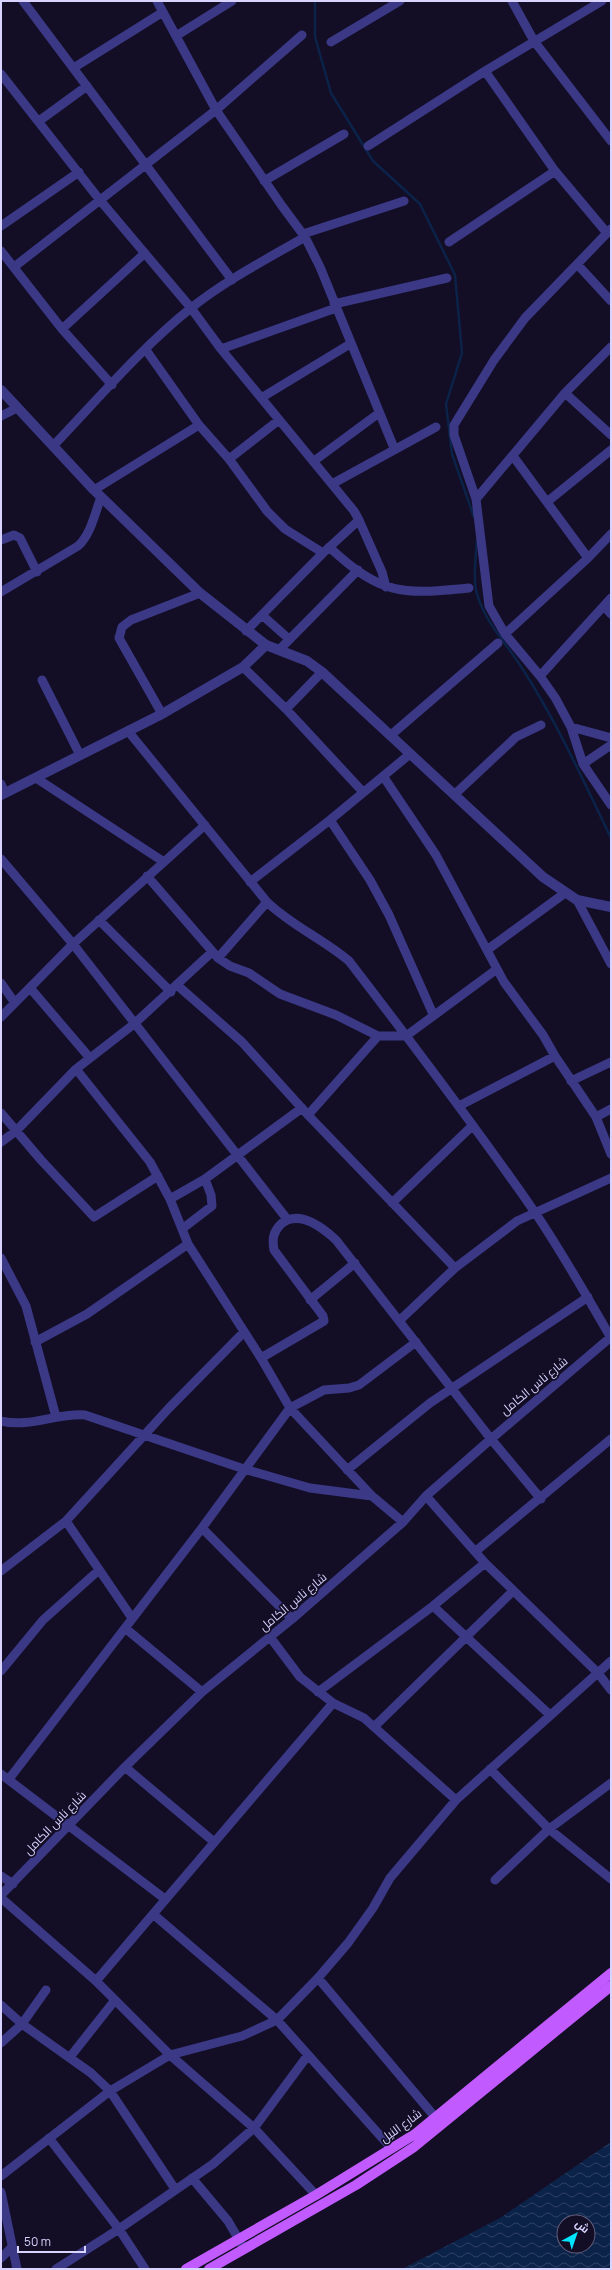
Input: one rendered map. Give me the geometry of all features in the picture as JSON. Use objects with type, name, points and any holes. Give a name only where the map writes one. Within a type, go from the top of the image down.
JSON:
[{"type":"main road","name":"شارع النيل","points":[[186,2269],[238,2238],[316,2195],[392,2149],[435,2117],[611,1973]]},
{"type":"main road","name":"شارع النيل","points":[[209,2269],[356,2185],[414,2148],[611,1986]]},
{"type":"street","points":[[23,1],[75,68],[144,164],[232,280]]},
{"type":"street","points":[[157,1],[216,110],[264,181],[304,235],[394,448]]},
{"type":"street","points":[[176,36],[232,1]]},
{"type":"street","points":[[331,42],[400,1]]},
{"type":"street","points":[[512,1],[534,41],[611,141]]},
{"type":"street","points":[[368,146],[485,71],[599,2]]},
{"type":"street","points":[[75,68],[163,12]]},
{"type":"street","points":[[14,267],[144,164],[216,110],[302,35]]},
{"type":"street","points":[[485,71],[555,171],[609,231],[525,318],[494,360],[457,418],[454,425],[454,435],[476,499],[486,597],[494,617],[505,634],[540,676],[571,727],[583,764],[611,805]]},
{"type":"street","points":[[2,77],[39,121],[99,199],[191,308],[221,349],[354,511],[382,572],[386,587]]},
{"type":"street","points":[[39,121],[87,86]]},
{"type":"street","points":[[264,181],[344,134]]},
{"type":"street","points":[[449,242],[555,171]]},
{"type":"street","points":[[1,226],[79,172]]},
{"type":"street","points":[[54,446],[146,350],[191,308],[232,280],[304,235],[404,201]]},
{"type":"street","points":[[1,251],[62,329],[112,385]]},
{"type":"street","points":[[62,329],[146,253]]},
{"type":"street","points":[[577,264],[611,301]]},
{"type":"street","points":[[221,349],[335,306],[447,278]]},
{"type":"street","points":[[261,398],[350,344]]},
{"type":"street","points":[[476,499],[565,393],[611,347]]},
{"type":"street","points":[[146,350],[199,425],[230,460],[267,511],[285,529],[326,550],[386,587],[411,592],[469,588]]},
{"type":"street","points":[[1,390],[98,493],[200,593],[246,631],[266,645],[307,660],[322,672],[522,860],[565,893],[577,900],[611,907]]},
{"type":"street","points":[[565,393],[611,435]]},
{"type":"street","points":[[1,416],[17,408]]},
{"type":"street","points":[[314,461],[379,413]]},
{"type":"street","points":[[230,460],[279,420]]},
{"type":"street","points":[[1,592],[37,572],[78,546],[84,540],[98,493],[199,425]]},
{"type":"street","points":[[332,484],[394,448],[436,427]]},
{"type":"street","points":[[547,502],[611,450]]},
{"type":"street","points":[[513,456],[588,558]]},
{"type":"street","points":[[246,631],[326,550],[359,520]]},
{"type":"street","points":[[505,634],[588,558],[611,534]]},
{"type":"street","points":[[1,540],[14,535],[20,538],[37,572]]},
{"type":"street","points":[[279,650],[358,570]]},
{"type":"street","points":[[162,714],[119,638],[122,627],[131,620],[200,593]]},
{"type":"street","points":[[540,676],[611,598]]},
{"type":"street","points":[[604,606],[611,614]]},
{"type":"street","points":[[262,615],[289,639]]},
{"type":"street","points":[[390,735],[498,643]]},
{"type":"street","points":[[2,791],[36,778],[162,714],[243,667],[266,645]]},
{"type":"street","points":[[243,667],[286,709],[362,792]]},
{"type":"street","points":[[286,709],[322,672]]},
{"type":"street","points":[[42,680],[80,755]]},
{"type":"street","points":[[454,795],[516,737],[541,725]]},
{"type":"street","points":[[571,727],[611,738]]},
{"type":"street","points":[[128,731],[206,825],[267,902],[294,925],[349,960],[459,1106],[534,1212],[588,1297],[611,1337]]},
{"type":"street","points":[[583,764],[611,745]]},
{"type":"street","points":[[250,882],[330,820],[362,792],[410,754]]},
{"type":"street","points":[[382,776],[436,855],[497,969],[543,1035],[571,1081],[596,1117],[611,1154]]},
{"type":"street","points":[[36,778],[164,862]]},
{"type":"street","points":[[330,820],[370,880],[385,908],[433,1014]]},
{"type":"street","points":[[1,1017],[73,944],[147,876],[206,825]]},
{"type":"street","points":[[2,861],[73,944],[236,1156],[287,1219]]},
{"type":"street","points":[[147,876],[215,955],[230,966],[249,973],[280,994],[336,1015],[378,1036],[406,1036],[433,1014],[497,969]]},
{"type":"street","points":[[487,950],[565,893]]},
{"type":"street","points":[[577,900],[611,964]]},
{"type":"street","points":[[1,1142],[16,1131],[89,1057],[134,1024],[215,955],[267,902]]},
{"type":"street","points":[[99,920],[174,989],[242,1042],[308,1115],[455,1268]]},
{"type":"street","points":[[1,983],[15,1003]]},
{"type":"street","points":[[30,988],[89,1057]]},
{"type":"street","points":[[308,1115],[378,1036]]},
{"type":"street","points":[[459,1106],[555,1056]]},
{"type":"street","points":[[571,1081],[611,1062]]},
{"type":"street","points":[[76,1069],[139,1146],[158,1176],[170,1199],[188,1244],[261,1358],[290,1408],[372,1496],[403,1522]]},
{"type":"street","points":[[170,1199],[205,1179],[302,1108]]},
{"type":"street","points":[[596,1117],[611,1109]]},
{"type":"street","points":[[1,1112],[16,1131],[94,1217],[158,1176]]},
{"type":"street","points":[[392,1203],[472,1126]]},
{"type":"street","points":[[399,1321],[455,1268],[517,1221],[611,1178]]},
{"type":"street","points":[[182,1229],[212,1206],[212,1195],[205,1179]]},
{"type":"street","points":[[261,1358],[322,1324],[324,1321],[324,1316],[310,1300],[274,1250],[272,1240],[276,1228],[287,1219],[296,1218],[308,1220],[319,1226],[336,1240],[491,1439],[540,1499]]},
{"type":"street","points":[[35,1342],[87,1314],[188,1244]]},
{"type":"street","points":[[1,1258],[26,1306],[56,1417]]},
{"type":"street","points":[[310,1300],[355,1263]]},
{"type":"street","points":[[347,1470],[430,1403],[588,1297]]},
{"type":"street","points":[[1,1571],[66,1521],[143,1435],[214,1360],[244,1332]]},
{"type":"street","name":"شارع ناس الكامل","points":[[1,1895],[126,1767],[202,1692],[292,1619],[403,1522],[426,1496],[611,1337]]},
{"type":"street","points":[[9,1779],[202,1528],[290,1408],[324,1390],[349,1388],[359,1385],[416,1342]]},
{"type":"street","points":[[1,1421],[30,1423],[56,1417],[85,1415],[244,1469],[310,1488],[372,1496]]},
{"type":"street","points":[[476,1551],[611,1439]]},
{"type":"street","points":[[426,1496],[485,1563],[598,1673],[611,1690]]},
{"type":"street","points":[[66,1521],[132,1618]]},
{"type":"street","points":[[202,1528],[292,1619]]},
{"type":"street","points":[[318,1692],[433,1606],[485,1563]]},
{"type":"street","points":[[1,1671],[43,1620],[98,1570]]},
{"type":"street","points":[[375,1726],[464,1636],[513,1591]]},
{"type":"street","points":[[433,1606],[550,1715]]},
{"type":"street","points":[[125,1628],[202,1692]]},
{"type":"street","points":[[270,1637],[300,1677],[333,1703],[364,1718],[375,1726],[456,1800]]},
{"type":"street","points":[[1,2176],[110,2091],[170,2056],[242,2036],[278,2020],[318,1978],[348,1943],[373,1908],[390,1878],[456,1800],[611,1661]]},
{"type":"street","points":[[96,1980],[213,1841],[333,1703]]},
{"type":"street","points":[[126,1767],[213,1841]]},
{"type":"street","points":[[490,1769],[549,1829],[611,1879]]},
{"type":"street","points":[[1,1774],[165,1899]]},
{"type":"street","points":[[495,1880],[549,1829],[611,1783]]},
{"type":"street","points":[[1,1876],[13,1884]]},
{"type":"street","points":[[1,1898],[96,1980],[170,2056],[254,2128],[316,2195]]},
{"type":"street","points":[[153,1914],[278,2020],[392,2149]]},
{"type":"street","points":[[318,1978],[435,2117]]},
{"type":"street","points":[[1,2042],[22,2024],[46,1990]]},
{"type":"street","points":[[70,2058],[116,2000]]},
{"type":"street","points":[[1,2005],[22,2024],[91,2073],[110,2091],[175,2189]]},
{"type":"street","points":[[56,2269],[119,2229],[212,2164],[254,2128],[308,2055]]},
{"type":"street","points":[[48,2138],[119,2229],[145,2269]]},
{"type":"street","points":[[192,2178],[228,2221],[244,2248]]},
{"type":"street","points":[[1,2194],[17,2269]]},
{"type":"street","points":[[1,2258],[12,2247]]},
{"type":"water","points":[[611,2142],[611,2269],[402,2269],[500,2218]]},
{"type":"waterway","points":[[315,1],[315,37],[331,93],[373,161],[420,204],[455,275],[462,353],[446,404],[452,454],[474,517]]},
{"type":"waterway","points":[[477,541],[475,584],[479,601],[489,620],[520,665],[545,707],[611,838]]}]
